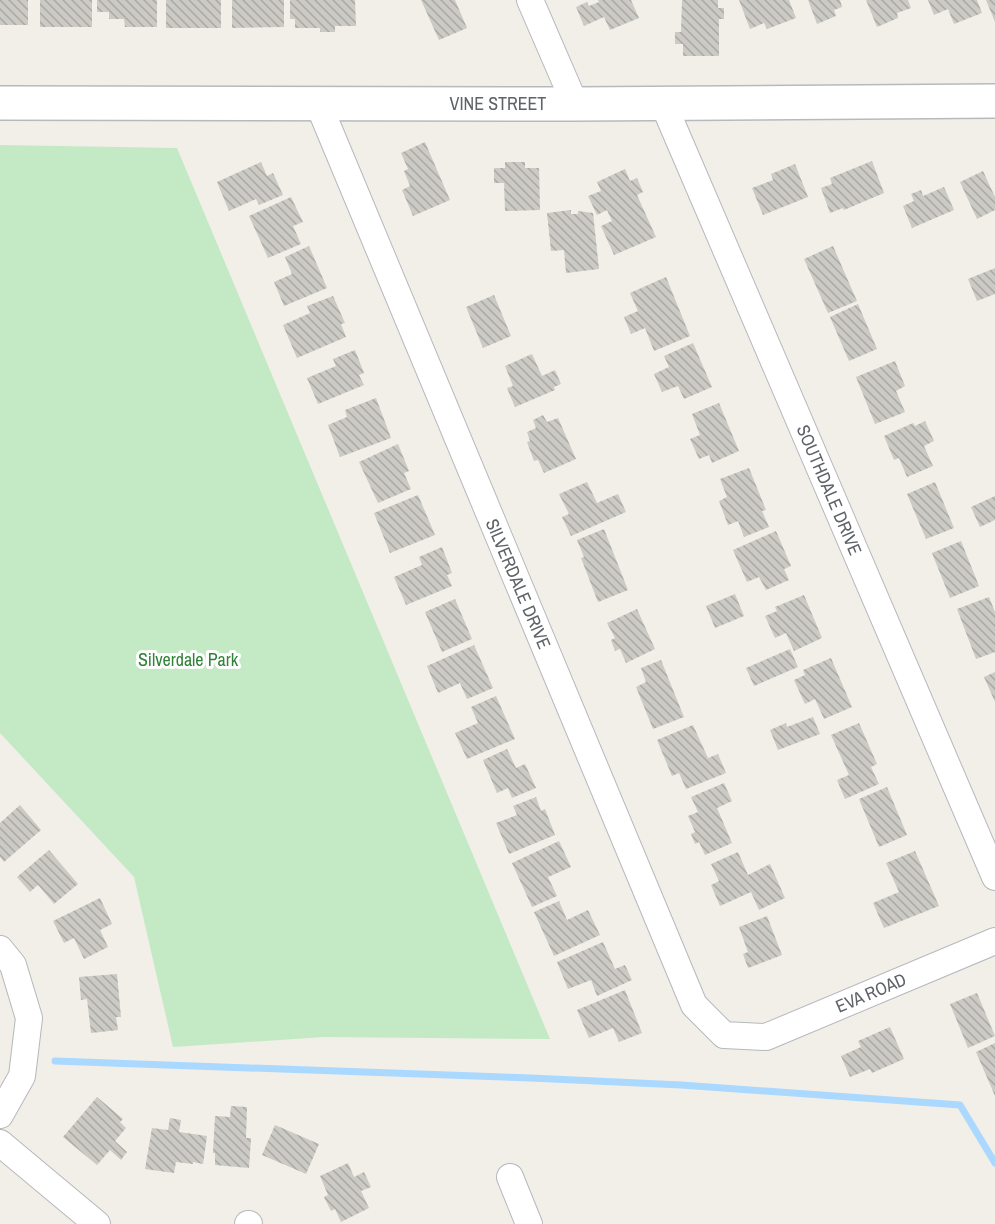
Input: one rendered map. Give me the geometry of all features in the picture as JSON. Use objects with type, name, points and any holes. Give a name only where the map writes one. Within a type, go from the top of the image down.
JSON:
[{"type":"street","points":[[531,0],[575,104]]},
{"type":"street","name":"VINE STREET","points":[[0,103],[575,104],[995,101]]},
{"type":"street","name":"SOUTHDALE DRIVE","points":[[663,103],[995,878]]},
{"type":"street","name":"SILVERDALE DRIVE","points":[[318,104],[694,1005],[724,1035],[746,1036]]},
{"type":"street","name":"EVA ROAD","points":[[746,1036],[766,1037],[995,941]]},
{"type":"street","points":[[0,949],[13,965],[29,1018],[22,1076],[0,1115]]},
{"type":"street","points":[[0,1143],[97,1224]]},
{"type":"street","points":[[510,1177],[529,1224]]},
{"type":"green space","name":"Silverdale Park","points":[[0,145],[177,148],[550,1039],[324,1037],[173,1047],[134,877],[0,733]]},
{"type":"building","points":[[0,0],[28,0],[28,25],[0,25]]},
{"type":"building","points":[[40,0],[92,0],[92,27],[40,27]]},
{"type":"building","points":[[97,0],[157,0],[157,27],[125,27],[124,19],[109,19],[109,12],[97,12]]},
{"type":"building","points":[[166,0],[221,0],[221,28],[166,28]]},
{"type":"building","points":[[232,0],[284,0],[284,27],[232,28]]},
{"type":"building","points":[[290,0],[355,0],[356,26],[335,26],[335,32],[320,32],[320,28],[295,28],[295,19],[290,19]]},
{"type":"building","points":[[421,0],[455,0],[467,28],[439,40]]},
{"type":"building","points":[[598,0],[631,0],[639,18],[610,30],[604,17],[584,26],[576,7],[587,2],[589,6],[599,2]]},
{"type":"building","points":[[682,0],[718,0],[718,8],[724,8],[724,19],[719,19],[719,56],[683,56],[683,44],[675,44],[675,32],[681,32]]},
{"type":"building","points":[[739,0],[789,0],[796,18],[767,29],[764,23],[750,29]]},
{"type":"building","points":[[808,0],[840,0],[842,7],[834,10],[836,16],[817,24]]},
{"type":"building","points":[[866,0],[908,0],[911,8],[897,13],[898,18],[877,27]]},
{"type":"building","points":[[928,0],[977,0],[982,13],[954,24],[948,9],[934,15]]},
{"type":"building","points":[[986,0],[995,0],[995,22]]},
{"type":"building","points":[[425,142],[450,200],[413,216],[402,190],[410,186],[404,171],[408,169],[401,153]]},
{"type":"building","points":[[872,161],[884,193],[844,210],[843,208],[830,213],[821,188],[832,184],[830,178]]},
{"type":"building","points":[[261,162],[267,176],[273,173],[283,195],[259,205],[256,199],[229,211],[217,182]]},
{"type":"building","points":[[505,162],[525,162],[525,168],[539,168],[540,210],[505,211],[504,183],[494,183],[494,168],[505,168]]},
{"type":"building","points":[[795,164],[808,197],[763,215],[752,188],[773,180],[771,174]]},
{"type":"building","points":[[625,169],[630,181],[637,178],[643,192],[637,195],[656,237],[614,255],[601,226],[612,221],[607,210],[597,215],[588,196],[601,191],[597,182]]},
{"type":"building","points":[[983,171],[995,197],[995,210],[977,219],[960,182]]},
{"type":"building","points":[[944,187],[954,210],[912,228],[903,206],[914,201],[911,194],[921,190],[923,196]]},
{"type":"building","points":[[291,197],[303,222],[293,226],[301,244],[268,258],[249,216]]},
{"type":"building","points":[[571,210],[571,214],[578,214],[578,211],[593,213],[599,269],[566,273],[564,250],[551,251],[547,213]]},
{"type":"building","points":[[309,246],[327,288],[284,306],[274,282],[292,274],[285,257]]},
{"type":"building","points":[[833,246],[857,301],[828,313],[804,259]]},
{"type":"building","points":[[995,268],[995,294],[977,301],[968,279]]},
{"type":"building","points":[[666,277],[690,336],[654,351],[645,328],[631,334],[624,317],[638,311],[630,293]]},
{"type":"building","points":[[494,295],[511,336],[483,348],[466,307]]},
{"type":"building","points":[[333,296],[345,323],[341,324],[346,337],[297,358],[283,325],[310,313],[307,306]]},
{"type":"building","points":[[858,304],[877,349],[849,361],[830,317]]},
{"type":"building","points":[[693,343],[712,387],[684,399],[678,386],[662,392],[654,374],[669,367],[664,356]]},
{"type":"building","points":[[355,350],[364,373],[359,375],[364,385],[318,404],[307,378],[336,366],[333,359]]},
{"type":"building","points":[[532,354],[542,376],[555,370],[561,384],[554,387],[555,390],[515,407],[507,388],[513,386],[505,366]]},
{"type":"building","points":[[895,361],[905,386],[896,391],[905,412],[875,424],[856,377]]},
{"type":"building","points":[[376,398],[391,438],[340,457],[328,425],[347,417],[345,410]]},
{"type":"building","points":[[719,403],[739,451],[712,463],[709,455],[699,459],[690,439],[700,435],[692,414]]},
{"type":"building","points":[[543,415],[547,422],[558,418],[576,459],[544,473],[538,460],[534,461],[527,442],[530,441],[527,432],[536,428],[533,420]]},
{"type":"building","points":[[925,421],[934,441],[924,446],[933,466],[907,477],[899,458],[894,460],[884,436],[913,423],[915,426]]},
{"type":"building","points":[[398,444],[409,471],[404,473],[411,489],[378,503],[359,462]]},
{"type":"building","points":[[749,468],[766,510],[762,511],[769,527],[744,537],[738,521],[728,525],[719,501],[727,497],[720,479]]},
{"type":"building","points":[[587,482],[597,503],[618,494],[626,512],[571,536],[562,517],[569,514],[559,494]]},
{"type":"building","points":[[935,482],[954,528],[926,539],[907,494]]},
{"type":"building","points":[[418,495],[435,535],[390,553],[374,513]]},
{"type":"building","points":[[995,496],[995,520],[980,527],[971,507]]},
{"type":"building","points":[[604,529],[628,590],[598,602],[581,558],[584,557],[577,540]]},
{"type":"building","points":[[776,531],[791,566],[784,569],[789,580],[766,590],[759,577],[747,582],[733,550]]},
{"type":"building","points":[[961,541],[979,586],[950,598],[932,553]]},
{"type":"building","points":[[442,547],[452,573],[447,575],[452,586],[406,605],[394,577],[422,565],[419,557]]},
{"type":"building","points":[[735,594],[744,616],[715,628],[706,606]]},
{"type":"building","points":[[804,595],[822,638],[794,651],[786,633],[775,638],[765,616],[777,611],[775,607]]},
{"type":"building","points":[[989,597],[995,612],[995,652],[976,659],[957,609]]},
{"type":"building","points":[[455,599],[472,639],[442,652],[425,612]]},
{"type":"building","points":[[637,609],[655,649],[626,663],[620,649],[615,651],[611,640],[615,638],[607,623]]},
{"type":"building","points":[[474,645],[493,688],[467,699],[460,683],[438,693],[427,666]]},
{"type":"building","points":[[790,649],[798,667],[754,686],[746,668]]},
{"type":"building","points":[[831,658],[852,707],[824,719],[815,699],[805,704],[794,680],[805,675],[803,670]]},
{"type":"building","points":[[661,660],[684,717],[653,729],[636,687],[646,682],[641,668]]},
{"type":"building","points":[[995,672],[995,702],[984,677]]},
{"type":"building","points":[[496,696],[515,739],[467,759],[455,733],[478,723],[471,707]]},
{"type":"building","points":[[813,717],[820,734],[778,750],[770,730],[786,723],[787,727]]},
{"type":"building","points":[[859,723],[877,764],[871,767],[879,784],[845,799],[837,780],[849,775],[831,735]]},
{"type":"building","points":[[693,725],[708,758],[718,754],[726,773],[686,789],[679,773],[672,776],[657,740]]},
{"type":"building","points":[[507,749],[516,768],[525,764],[536,788],[512,798],[508,788],[497,793],[483,760]]},
{"type":"building","points":[[724,783],[732,801],[717,808],[732,843],[705,855],[699,842],[695,844],[691,834],[695,832],[688,816],[698,812],[691,797]]},
{"type":"building","points":[[887,787],[907,835],[879,847],[859,799]]},
{"type":"building","points":[[536,797],[541,811],[545,809],[555,835],[509,854],[496,823],[517,815],[513,806]]},
{"type":"building","points":[[20,805],[41,830],[4,862],[0,857],[0,823]]},
{"type":"building","points":[[559,841],[571,867],[548,877],[557,896],[532,907],[512,863]]},
{"type":"building","points":[[49,850],[78,884],[54,904],[38,885],[30,892],[17,877]]},
{"type":"building","points":[[915,851],[939,906],[884,928],[873,903],[899,892],[886,863]]},
{"type":"building","points":[[738,852],[748,875],[770,864],[785,898],[759,910],[751,892],[720,906],[711,885],[719,881],[711,864]]},
{"type":"building","points":[[100,898],[112,924],[100,930],[108,947],[84,959],[74,938],[64,943],[53,921]]},
{"type":"building","points":[[559,901],[567,920],[588,910],[600,935],[554,956],[534,912]]},
{"type":"building","points":[[767,916],[782,955],[748,968],[743,954],[748,952],[739,927]]},
{"type":"building","points":[[603,942],[615,969],[625,965],[632,980],[597,996],[591,980],[568,989],[557,962]]},
{"type":"building","points":[[117,974],[121,1017],[116,1017],[118,1030],[91,1033],[87,999],[81,1000],[79,977]]},
{"type":"building","points":[[625,990],[642,1033],[619,1042],[613,1028],[589,1038],[577,1010]]},
{"type":"building","points":[[977,993],[995,1036],[968,1048],[950,1004]]},
{"type":"building","points":[[890,1027],[904,1059],[872,1073],[870,1069],[850,1077],[841,1056],[861,1047],[858,1041]]},
{"type":"building","points":[[995,1043],[995,1096],[976,1052]]},
{"type":"building","points":[[97,1097],[123,1119],[120,1122],[126,1128],[115,1141],[127,1152],[121,1160],[110,1150],[97,1165],[63,1137]]},
{"type":"building","points":[[231,1106],[247,1107],[246,1138],[251,1138],[249,1168],[215,1165],[215,1153],[213,1153],[215,1116],[230,1117]]},
{"type":"building","points":[[170,1118],[181,1120],[179,1132],[207,1136],[203,1164],[176,1162],[174,1173],[145,1169],[152,1128],[168,1130]]},
{"type":"building","points":[[275,1125],[319,1144],[306,1174],[262,1155]]},
{"type":"building","points":[[348,1163],[354,1177],[364,1172],[371,1187],[361,1191],[369,1208],[341,1222],[335,1209],[331,1211],[324,1197],[328,1195],[320,1176]]},
{"type":"waterway","points":[[55,1061],[681,1085],[960,1105],[995,1163]]}]
